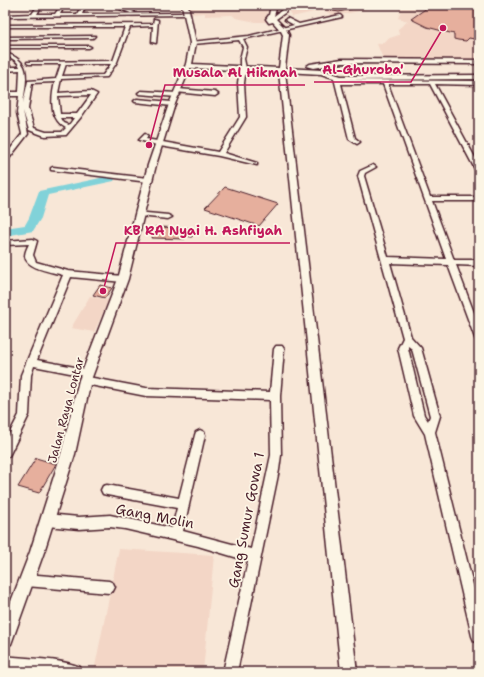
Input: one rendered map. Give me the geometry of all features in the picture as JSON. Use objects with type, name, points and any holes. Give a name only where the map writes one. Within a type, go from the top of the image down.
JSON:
[{"type":"street","points":[[34,15],[40,5]]},
{"type":"street","points":[[57,15],[63,5]]},
{"type":"street","points":[[79,15],[84,5]]},
{"type":"street","points":[[112,5],[139,15]]},
{"type":"street","points":[[274,5],[272,15],[269,19],[284,30]]},
{"type":"street","points":[[285,5],[284,12],[273,19],[284,30],[284,58],[282,68],[349,672]]},
{"type":"street","points":[[5,16],[10,10]]},
{"type":"street","points":[[5,16],[79,15],[104,12],[139,15],[186,10]]},
{"type":"street","name":"Jalan Raya Lontar","points":[[5,638],[47,520],[68,454],[87,376],[122,279],[148,180],[174,98],[189,65],[193,43],[186,10]]},
{"type":"street","points":[[87,53],[104,12]]},
{"type":"street","points":[[154,42],[156,14]]},
{"type":"street","points":[[193,43],[240,38],[284,30],[340,16]]},
{"type":"street","points":[[287,19],[299,26]]},
{"type":"street","points":[[55,95],[94,94],[93,98],[70,128],[61,134],[45,134],[31,129],[25,109],[30,82],[104,76],[115,62],[128,25]]},
{"type":"street","points":[[5,26],[155,25]]},
{"type":"street","points":[[5,38],[93,37]]},
{"type":"street","points":[[220,154],[243,117],[241,83],[243,68],[242,59],[245,47],[240,38]]},
{"type":"street","points":[[5,47],[89,47]]},
{"type":"street","points":[[5,54],[13,56],[20,62],[23,68],[20,117],[25,134],[5,160]]},
{"type":"street","points":[[284,58],[292,66]]},
{"type":"street","points":[[29,63],[83,60],[115,62]]},
{"type":"street","points":[[189,65],[243,68],[322,69],[329,63],[342,61],[479,62]]},
{"type":"street","points":[[64,62],[57,79],[55,105],[58,116],[63,125],[70,128]]},
{"type":"street","points":[[282,68],[292,66],[322,69],[339,80],[385,82],[479,82]]},
{"type":"street","points":[[5,69],[23,68]]},
{"type":"street","points":[[339,80],[479,77]]},
{"type":"street","points":[[339,80],[352,139],[357,142]]},
{"type":"street","points":[[385,82],[479,338]]},
{"type":"street","points":[[432,82],[479,171]]},
{"type":"street","points":[[141,93],[174,98]]},
{"type":"street","points":[[5,94],[22,94]]},
{"type":"street","points":[[137,101],[215,94]]},
{"type":"street","points":[[145,105],[174,98]]},
{"type":"street","points":[[58,116],[79,116]]},
{"type":"street","points":[[145,136],[142,140],[220,154],[255,164]]},
{"type":"street","points":[[373,167],[362,172],[361,176],[407,338],[416,348],[435,416],[430,432]]},
{"type":"street","points":[[53,169],[148,180]]},
{"type":"street","points":[[428,199],[479,199]]},
{"type":"street","points":[[139,214],[168,216]]},
{"type":"street","points":[[5,243],[32,240],[33,243],[29,255],[31,262],[68,274],[122,279]]},
{"type":"street","points":[[384,260],[479,262]]},
{"type":"street","points":[[5,453],[24,415],[26,375],[38,351],[68,274]]},
{"type":"street","points":[[407,338],[403,348],[419,416],[430,432],[477,619],[479,636]]},
{"type":"street","name":"Gang Sumur Gowa 1","points":[[230,672],[256,557],[276,455],[274,396],[278,349]]},
{"type":"street","points":[[32,362],[146,392],[274,396]]},
{"type":"street","points":[[176,536],[200,435]]},
{"type":"street","points":[[107,490],[184,504]]},
{"type":"street","name":"Gang Molin","points":[[47,520],[79,523],[125,523],[198,540],[256,557]]},
{"type":"street","points":[[26,580],[109,587]]},
{"type":"street","points":[[5,663],[54,668],[75,672]]},
{"type":"shaded area","points":[[188,5],[269,5],[266,18],[268,22],[256,22],[236,18],[232,15],[205,16],[205,13],[188,14]]},
{"type":"shaded area","points":[[289,5],[479,5],[479,59],[383,59],[377,44],[386,42],[387,39],[399,35],[398,29],[408,21],[398,18],[401,11],[398,8],[387,6],[378,7],[335,16],[323,10],[291,17]]},
{"type":"shaded area","points":[[90,296],[109,300],[94,332],[71,328]]},
{"type":"shaded area","points":[[119,549],[214,555],[203,672],[94,671]]},
{"type":"building","points":[[329,5],[362,6],[339,12],[333,11]]},
{"type":"building","points":[[431,5],[479,5],[479,40],[469,38],[466,41],[454,39],[454,34],[427,27],[411,19]]},
{"type":"building","points":[[225,187],[278,204],[259,226],[205,208]]},
{"type":"building","points":[[155,227],[193,228],[192,237],[185,236],[185,239],[152,238]]},
{"type":"building","points":[[100,285],[112,288],[105,298],[93,295]]},
{"type":"building","points":[[36,458],[56,464],[39,493],[18,487]]},
{"type":"waterway","points":[[5,232],[29,228],[35,218],[43,193],[110,179]]},
{"type":"place","name":"Al-Ghuroba'","points":[[443,28]]},
{"type":"place","name":"Musala Al Hikmah","points":[[149,145]]},
{"type":"place","name":"KB RA Nyai H. Ashfiyah","points":[[103,291]]}]
